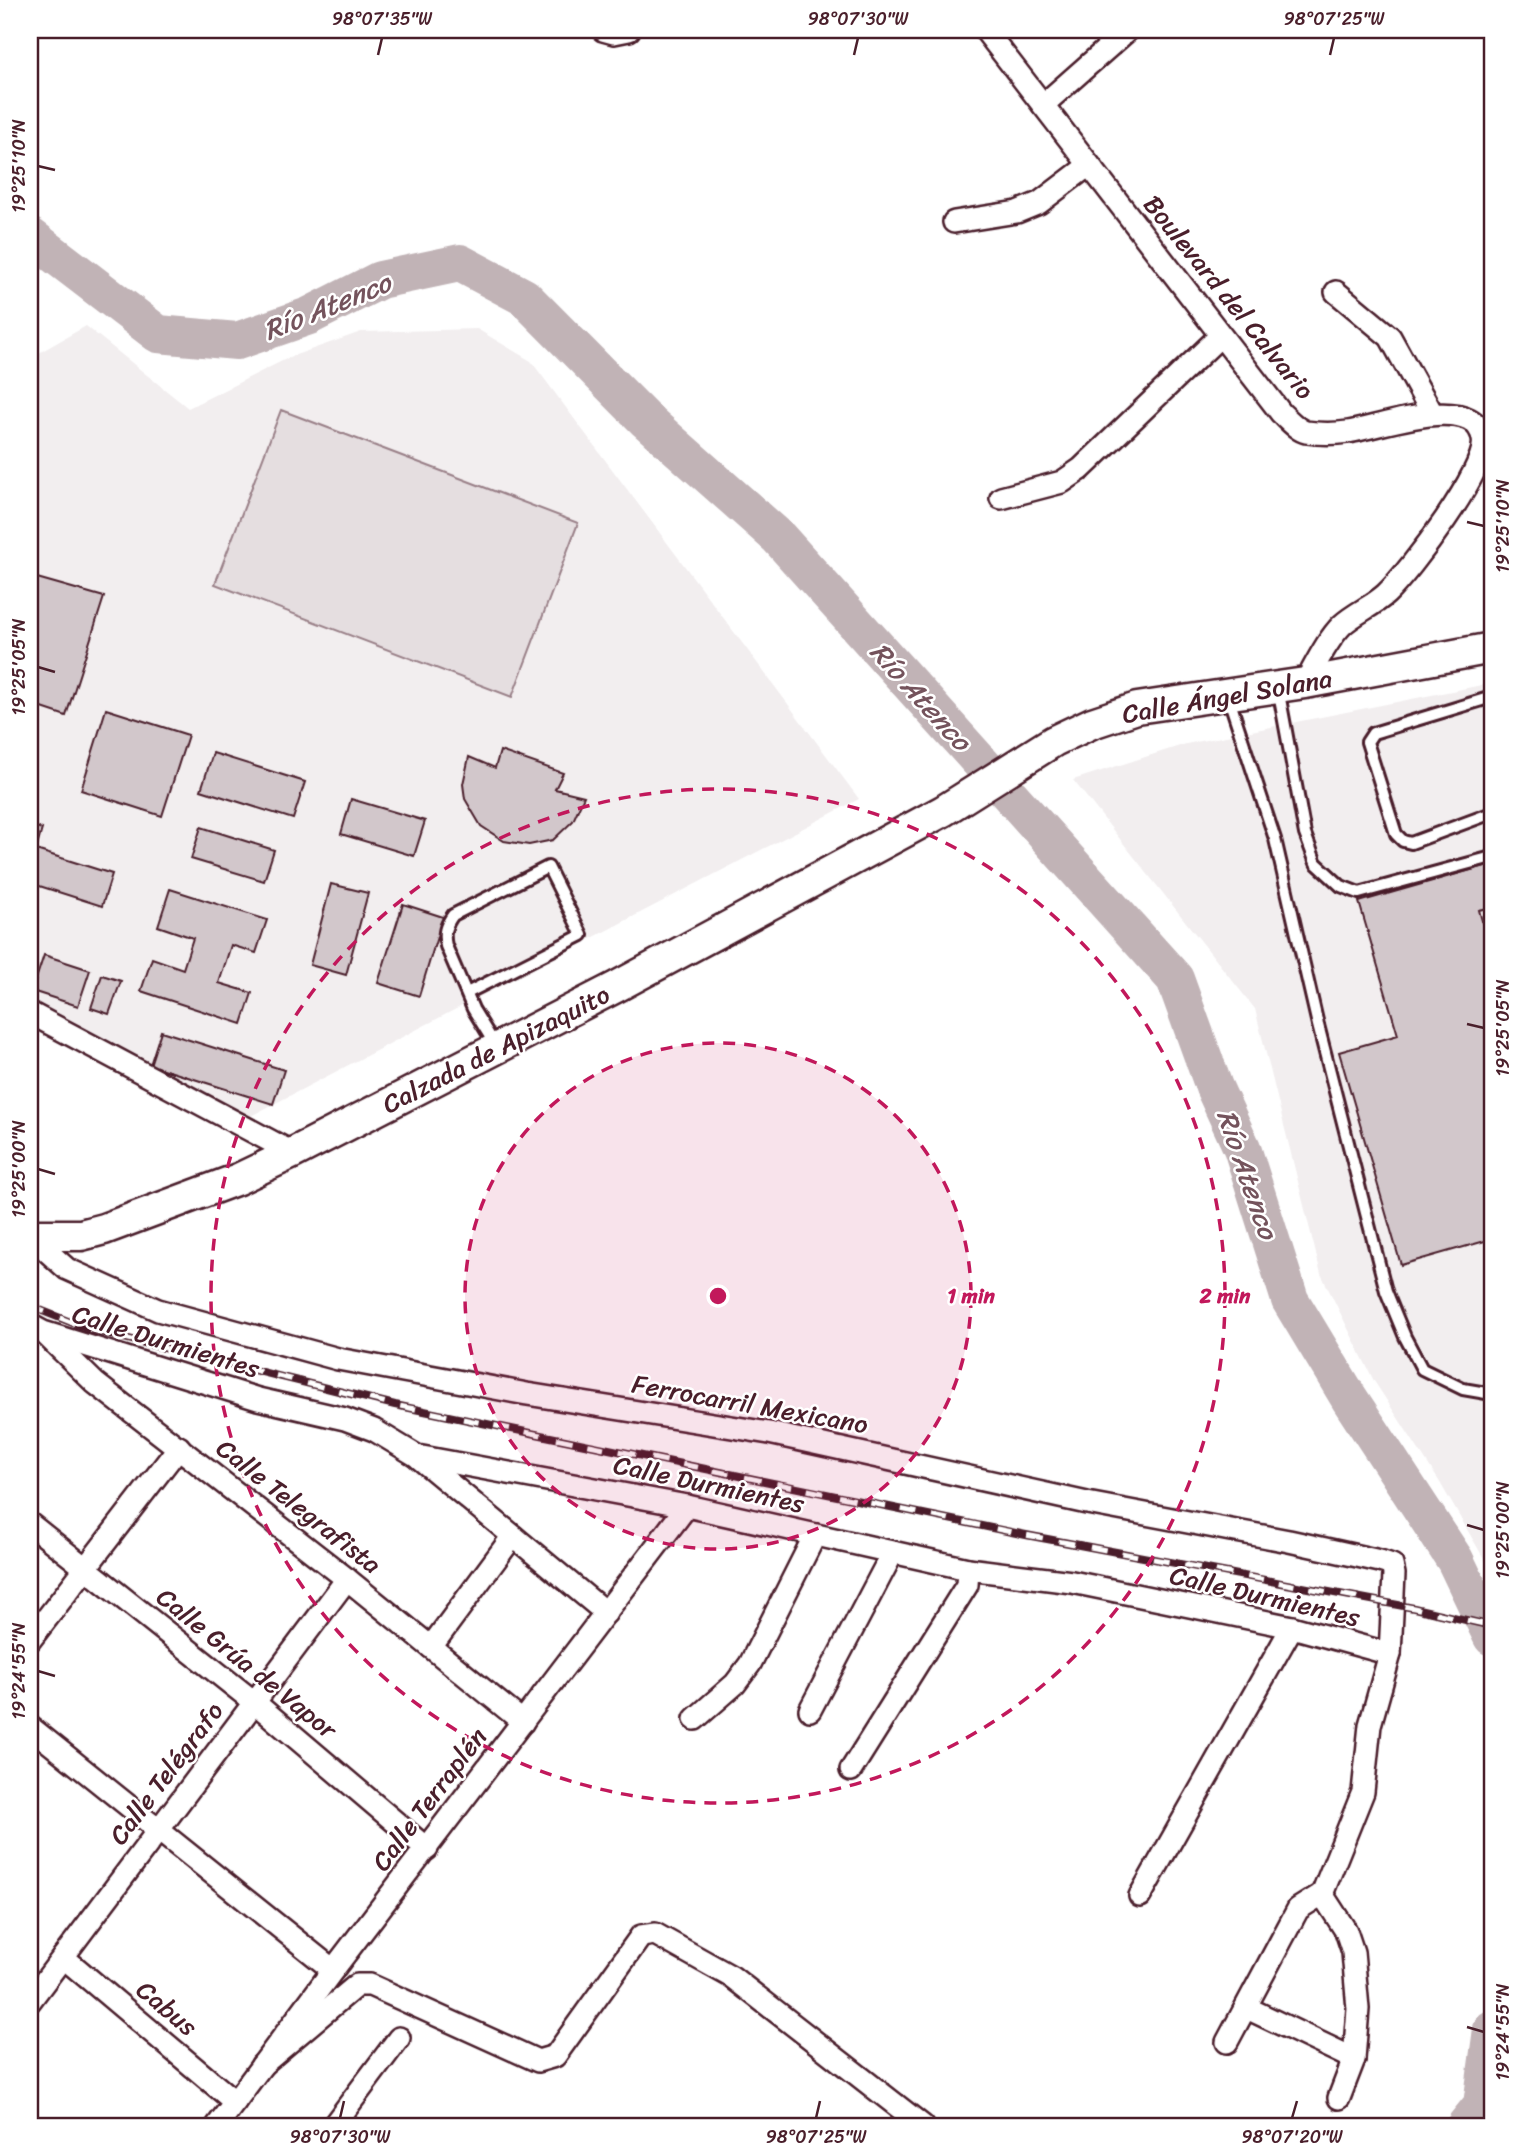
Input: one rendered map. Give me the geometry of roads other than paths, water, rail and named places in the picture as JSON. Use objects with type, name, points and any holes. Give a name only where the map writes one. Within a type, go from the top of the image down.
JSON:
[{"type":"main road","name":"Calle Ángel Solana","points":[[943,811],[1054,741],[1092,723],[1138,708],[1291,685],[1492,648]]},
{"type":"main road","name":"Calzada de Apizaquito","points":[[30,1235],[81,1235],[104,1229],[238,1179],[628,981],[943,811]]},
{"type":"street","points":[[603,30],[614,33],[629,30]]},
{"type":"street","name":"Boulevard del Calvario","points":[[985,30],[1220,336],[1281,413],[1302,431],[1326,434],[1348,432],[1446,413],[1478,425],[1488,446],[1462,494],[1385,594],[1342,625],[1291,685]]},
{"type":"street","points":[[1043,106],[1128,30]]},
{"type":"street","points":[[954,222],[1017,212],[1039,203],[1089,165]]},
{"type":"street","points":[[1336,292],[1390,337],[1432,414]]},
{"type":"street","points":[[1001,498],[1062,482],[1081,469],[1220,336]]},
{"type":"street","points":[[30,1013],[293,1153]]},
{"type":"street","name":"Ferrocarril Mexicano","points":[[30,1235],[67,1269],[159,1310],[338,1359],[527,1394],[769,1433],[1087,1503],[1289,1541],[1392,1565],[1394,1574],[1390,1654],[1370,1725],[1363,1792],[1322,1894]]},
{"type":"street","name":"Calle Durmientes","points":[[37,1329],[258,1399],[345,1419],[373,1430],[417,1456],[687,1506],[968,1569],[1072,1582],[1292,1628],[1390,1654]]},
{"type":"street","name":"Calle Telegrafista","points":[[37,1329],[95,1384],[347,1579],[523,1722]]},
{"type":"street","points":[[30,1640],[179,1447]]},
{"type":"street","points":[[417,1456],[606,1613]]},
{"type":"street","name":"Calle Terraplén","points":[[217,2126],[687,1506]]},
{"type":"street","name":"Calle Grúa de Vapor","points":[[30,1524],[254,1702],[426,1849]]},
{"type":"street","points":[[695,1719],[735,1684],[750,1664],[815,1535]]},
{"type":"street","points":[[430,1647],[513,1536]]},
{"type":"street","points":[[810,1710],[893,1552]]},
{"type":"street","points":[[851,1770],[967,1585],[968,1569]]},
{"type":"street","name":"Calle Telégrafo","points":[[30,2001],[347,1579]]},
{"type":"street","points":[[1140,1895],[1292,1628]]},
{"type":"street","points":[[30,1727],[333,1970]]},
{"type":"street","points":[[1227,2042],[1298,1909],[1322,1894],[1346,1931],[1353,1952],[1358,2008],[1354,2059],[1339,2098]]},
{"type":"street","points":[[262,2065],[358,1985],[370,1985],[538,2061],[555,2056],[641,1936],[655,1934],[732,1977],[923,2126]]},
{"type":"street","name":"Cabus","points":[[63,1957],[235,2102]]},
{"type":"street","points":[[1247,2008],[1354,2059]]},
{"type":"street","points":[[333,2126],[399,2038]]},
{"type":"lane","points":[[1291,685],[1305,834],[1316,863],[1340,886],[1359,893],[1492,857]]},
{"type":"lane","points":[[1227,694],[1275,839],[1318,1025],[1386,1290],[1405,1337],[1422,1369],[1463,1389],[1492,1394]]},
{"type":"lane","points":[[1492,697],[1373,733],[1367,743],[1396,834],[1403,841],[1411,843],[1492,813]]},
{"type":"lane","points":[[467,993],[582,935],[548,867],[453,915],[447,923],[444,935],[446,946],[473,1009],[497,1048]]},
{"type":"waterway","name":"Río Atenco","points":[[30,236],[158,334],[237,341],[309,316],[380,280],[460,263],[524,297],[646,420],[778,537],[1175,979],[1214,1087],[1242,1148],[1290,1300],[1349,1398],[1455,1560],[1492,1637]]},
{"type":"waterway","points":[[1465,2126],[1482,2105],[1492,2029]]},
{"type":"railway","points":[[30,1306],[88,1329],[395,1405],[1026,1535],[1414,1608],[1492,1626]]}]
